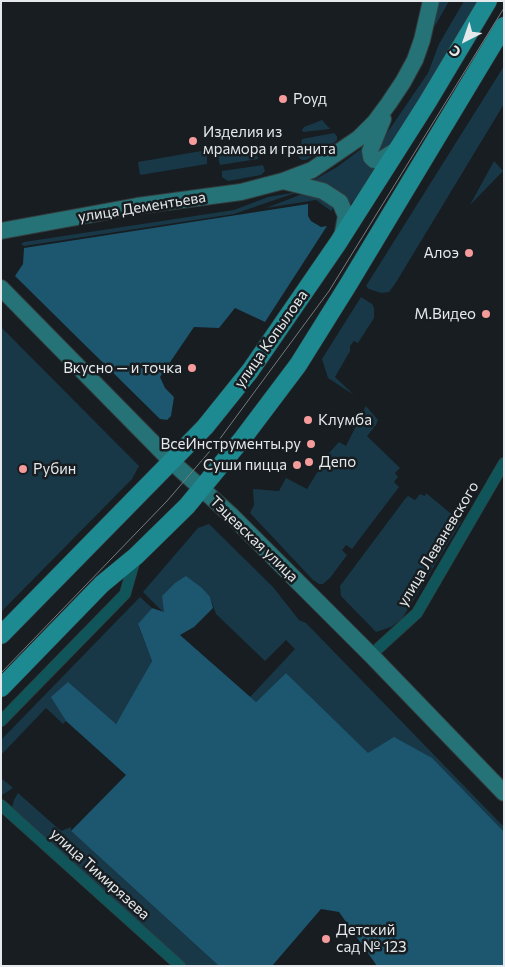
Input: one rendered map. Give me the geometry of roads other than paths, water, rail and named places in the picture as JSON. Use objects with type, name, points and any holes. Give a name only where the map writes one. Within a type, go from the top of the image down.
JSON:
[{"type":"main road","points":[[398,149],[379,161],[374,160],[370,154],[389,104],[415,60],[422,40],[431,1]]},
{"type":"main road","name":"улица Копылова","points":[[1,635],[205,427],[250,371],[342,237],[488,1]]},
{"type":"main road","points":[[1,688],[102,584],[136,556],[187,506],[243,438],[298,365],[504,26]]},
{"type":"main road","name":"улица Дементьева","points":[[1,231],[137,206],[241,192],[283,181],[312,170],[359,138],[389,104]]},
{"type":"main road","points":[[283,181],[322,191],[340,202],[346,216],[342,237]]},
{"type":"main road","name":"Тэцевская улица","points":[[1,288],[171,461],[232,516],[371,655],[504,792]]},
{"type":"street","name":"улица Леваневского","points":[[371,655],[417,613],[504,463]]},
{"type":"street","points":[[1,721],[125,594],[136,556]]},
{"type":"street","name":"улица Тимирязева","points":[[1,805],[180,966]]},
{"type":"tram line","points":[[1,673],[167,501],[216,444],[329,291],[504,8]]},
{"type":"place","name":"Роуд","points":[[283,99]]},
{"type":"place","name":"Изделия из мрамора и гранита","points":[[193,141]]},
{"type":"place","name":"Алоэ","points":[[469,253]]},
{"type":"place","name":"М.Видео","points":[[486,314]]},
{"type":"place","name":"Вкусно — и точка","points":[[192,368]]},
{"type":"place","name":"Клумба","points":[[308,420]]},
{"type":"place","name":"ВсеИнструменты.ру","points":[[311,444]]},
{"type":"place","name":"Депо","points":[[309,462]]},
{"type":"place","name":"Суши пицца","points":[[297,465]]},
{"type":"place","name":"Рубин","points":[[23,469]]},
{"type":"place","name":"Детский сад № 123","points":[[326,939]]}]
